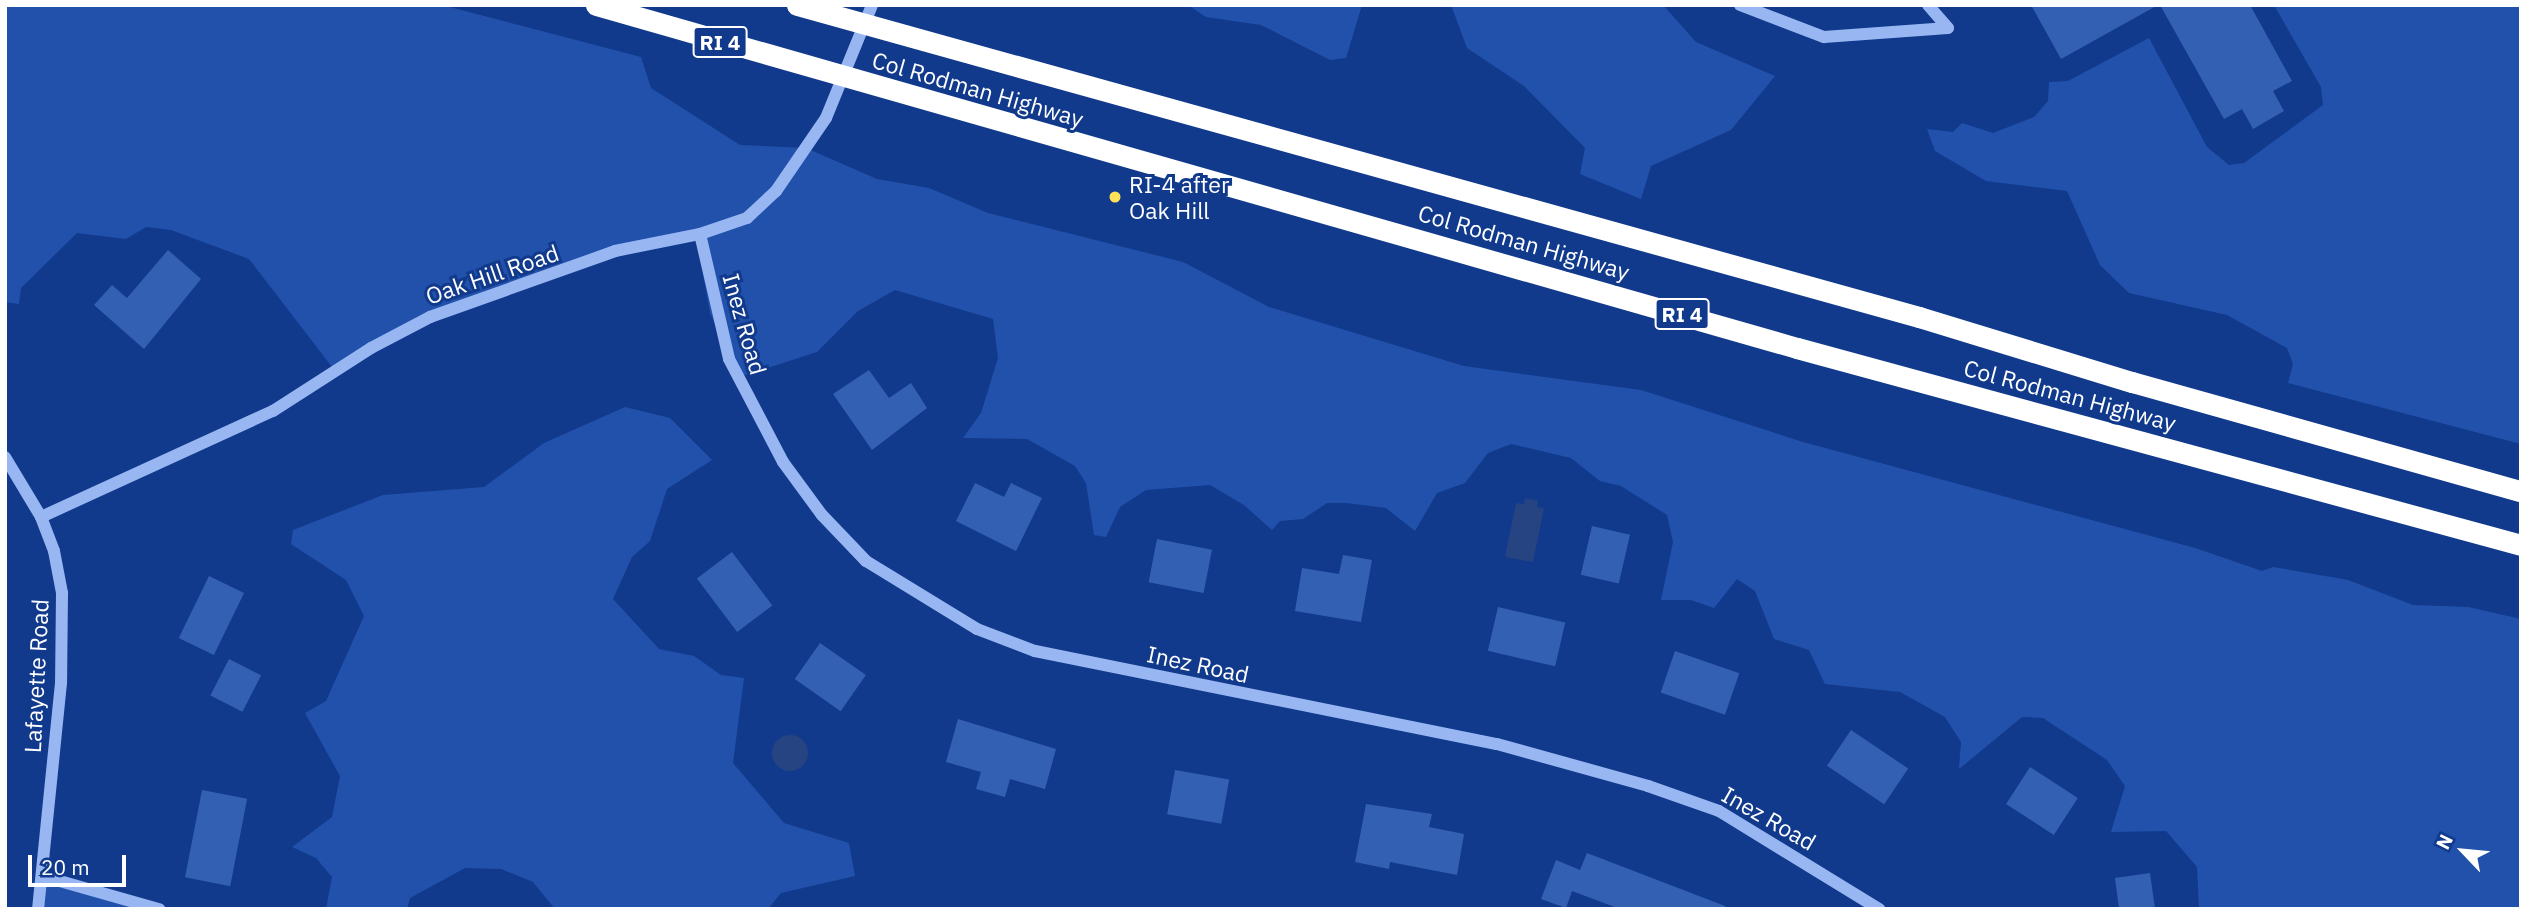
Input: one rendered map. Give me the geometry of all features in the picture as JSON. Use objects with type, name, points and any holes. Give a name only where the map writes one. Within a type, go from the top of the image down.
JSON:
[{"type":"highway","name":"Col Rodman Highway","points":[[596,5],[1797,348],[2521,545]]},
{"type":"highway","name":"Col Rodman Highway","points":[[797,5],[867,15],[1919,317],[2132,382],[2521,491]]},
{"type":"street","points":[[1740,5],[1824,37],[1948,27],[1928,5]]},
{"type":"street","name":"Oak Hill Road","points":[[41,517],[273,411],[371,348],[430,317],[615,251],[700,234],[747,218],[776,191],[826,118],[845,78],[867,15]]},
{"type":"street","name":"Inez Road","points":[[700,234],[729,359],[783,462],[822,516],[866,561],[977,629],[1035,651],[1497,744],[1648,786],[1719,810],[1879,909]]},
{"type":"street","name":"Lafayette Road","points":[[5,457],[41,517],[54,551],[62,593],[61,683],[38,909]]},
{"type":"street","points":[[42,876],[159,909]]},
{"type":"shaded area","points":[[5,5],[442,5],[641,57],[651,88],[740,145],[806,148],[877,179],[929,188],[988,213],[1183,262],[1269,307],[1464,366],[1641,390],[1803,442],[2195,548],[2262,571],[2273,567],[2348,580],[2413,605],[2468,607],[2521,619],[2521,909],[2199,909],[2197,867],[2166,831],[2111,832],[2125,786],[2107,760],[2043,718],[2022,717],[1959,769],[1961,742],[1945,717],[1900,692],[1825,684],[1809,650],[1774,639],[1755,591],[1737,579],[1714,608],[1691,600],[1661,600],[1673,542],[1667,515],[1621,486],[1600,481],[1571,458],[1511,444],[1488,453],[1465,483],[1437,493],[1415,531],[1386,508],[1346,503],[1327,503],[1303,519],[1280,521],[1272,530],[1244,505],[1210,485],[1146,490],[1120,507],[1106,537],[1094,535],[1086,483],[1075,466],[1027,439],[963,438],[981,413],[998,358],[993,319],[895,290],[858,311],[817,352],[739,377],[710,313],[697,241],[689,234],[615,250],[423,318],[332,367],[249,259],[171,230],[146,227],[126,239],[77,233],[21,288],[19,304],[5,302]]},
{"type":"shaded area","points":[[1188,5],[1362,5],[1346,58],[1330,60],[1261,25],[1206,17]]},
{"type":"shaded area","points":[[1451,5],[1663,5],[1696,42],[1775,76],[1731,130],[1651,166],[1641,199],[1580,174],[1585,148],[1524,86],[1467,48]]},
{"type":"shaded area","points":[[2274,5],[2521,5],[2521,444],[2288,383],[2293,364],[2287,348],[2227,315],[2129,293],[2100,265],[2067,191],[1986,181],[1935,151],[1927,129],[1953,132],[1962,123],[1993,133],[2034,117],[2048,101],[2049,82],[2068,81],[2149,38],[2207,147],[2229,165],[2244,163],[2323,105],[2321,87]]},
{"type":"shaded area","points":[[625,407],[670,418],[712,460],[667,489],[650,541],[632,557],[613,599],[659,649],[694,656],[721,675],[744,678],[733,763],[784,823],[849,843],[855,876],[781,893],[768,909],[555,909],[533,882],[501,869],[465,868],[410,898],[407,909],[326,909],[332,877],[316,858],[292,847],[332,817],[340,776],[305,713],[326,701],[364,616],[346,580],[291,544],[293,530],[383,495],[484,487],[544,443]]},
{"type":"shaded area","points":[[1525,498],[1538,501],[1537,507],[1544,508],[1533,562],[1505,557],[1516,503],[1524,504]]},
{"type":"shaded area","points":[[790,735],[803,740],[808,753],[803,766],[790,771],[777,766],[772,753],[777,740]]},
{"type":"shaded area","points":[[43,878],[161,909],[34,909]]},
{"type":"building","points":[[2031,5],[2158,5],[2061,59]]},
{"type":"building","points":[[2160,5],[2250,5],[2292,81],[2273,91],[2284,111],[2253,129],[2242,109],[2224,119]]},
{"type":"building","points":[[168,250],[201,279],[144,349],[94,305],[112,285],[127,298]]},
{"type":"building","points":[[869,370],[889,398],[911,383],[927,408],[872,450],[833,394]]},
{"type":"building","points":[[975,483],[1004,497],[1011,483],[1042,498],[1016,551],[956,521]]},
{"type":"building","points":[[1592,526],[1630,535],[1619,583],[1581,575]]},
{"type":"building","points":[[1157,539],[1212,550],[1204,593],[1149,582]]},
{"type":"building","points":[[732,552],[772,606],[737,632],[697,578]]},
{"type":"building","points":[[1343,555],[1372,560],[1361,622],[1295,611],[1302,568],[1339,574]]},
{"type":"building","points":[[209,576],[244,593],[214,655],[179,638]]},
{"type":"building","points":[[1498,607],[1565,623],[1555,666],[1488,651]]},
{"type":"building","points":[[820,643],[866,675],[841,711],[795,679]]},
{"type":"building","points":[[1675,651],[1739,673],[1725,715],[1661,693]]},
{"type":"building","points":[[229,659],[261,675],[242,712],[210,696]]},
{"type":"building","points":[[958,719],[1056,749],[1045,789],[1010,779],[1005,797],[976,789],[981,772],[946,762]]},
{"type":"building","points":[[1851,730],[1908,769],[1884,804],[1827,766]]},
{"type":"building","points":[[2030,767],[2078,798],[2054,835],[2006,804]]},
{"type":"building","points":[[1175,770],[1229,780],[1221,824],[1167,814]]},
{"type":"building","points":[[202,790],[247,799],[230,886],[185,877]]},
{"type":"building","points":[[1366,804],[1432,814],[1429,827],[1464,834],[1457,875],[1390,862],[1389,869],[1355,862]]},
{"type":"building","points":[[1587,853],[1725,906],[1725,909],[1620,909],[1572,891],[1566,908],[1541,899],[1556,860],[1580,870]]},
{"type":"building","points":[[2150,873],[2155,909],[2119,909],[2115,878]]},
{"type":"place","name":"RI-4 after Oak Hill","points":[[1115,197]]}]
